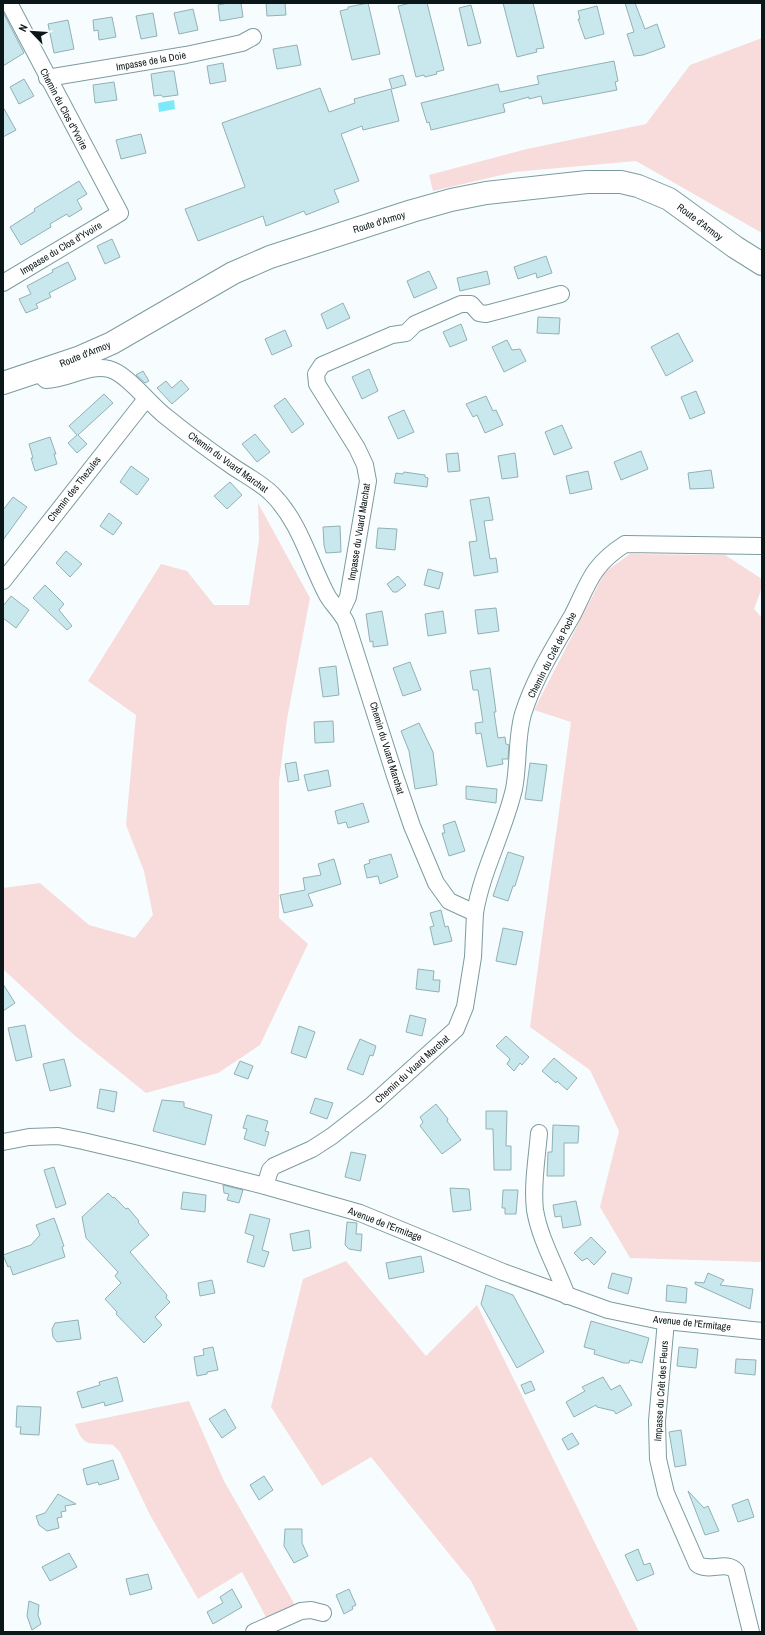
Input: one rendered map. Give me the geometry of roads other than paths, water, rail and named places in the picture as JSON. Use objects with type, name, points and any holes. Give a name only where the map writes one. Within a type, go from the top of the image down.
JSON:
[{"type":"main road","name":"Route d'Armoy","points":[[3,382],[78,358],[112,343],[233,273],[270,257],[412,211],[452,200],[486,193],[587,182],[621,182],[638,186],[669,199],[735,248],[762,264]]},
{"type":"street","name":"Chemin du Clos d'Yvoire","points":[[9,3],[47,78],[120,213]]},
{"type":"street","name":"Impasse de la Doie","points":[[47,78],[186,55],[242,43],[253,37]]},
{"type":"street","name":"Impasse du Clos d'Yvoire","points":[[3,283],[120,213]]},
{"type":"street","name":"Impasse du Vuard Marchat","points":[[341,612],[348,597],[368,481],[365,465],[357,448],[317,384],[316,374],[322,365],[392,335],[406,333],[415,324],[461,304],[471,304],[479,313],[486,314],[561,294]]},
{"type":"street","name":"Chemin du Vuard Marchat","points":[[37,372],[43,378],[50,380],[96,368],[108,369],[121,375],[146,399],[183,429],[276,498],[294,521],[328,596],[341,612],[351,635],[410,819],[436,883],[450,901],[475,913],[473,957],[464,1008],[456,1029],[373,1104],[332,1136],[312,1148],[274,1166],[270,1170],[265,1186]]},
{"type":"street","name":"Chemin des Thezules","points":[[3,581],[146,399]]},
{"type":"street","name":"Chemin du Crêt de Poche","points":[[475,913],[478,893],[504,822],[514,788],[517,744],[523,714],[543,668],[595,571],[612,552],[625,544],[762,546]]},
{"type":"street","points":[[539,1134],[535,1182],[535,1209],[539,1226],[567,1296]]},
{"type":"street","name":"Avenue de l'Ermitage","points":[[3,1142],[30,1137],[51,1136],[72,1138],[265,1186],[378,1219],[475,1260],[567,1296],[614,1312],[666,1321],[762,1331]]},
{"type":"street","name":"Impasse du Crêt des Fleurs","points":[[666,1321],[657,1436],[658,1459],[662,1482],[673,1512],[697,1564],[704,1567],[731,1567],[736,1571],[751,1632]]},
{"type":"street","points":[[254,1632],[301,1611],[311,1610],[323,1613]]},
{"type":"water","points":[[174,100],[175,109],[159,112],[158,103]]}]
